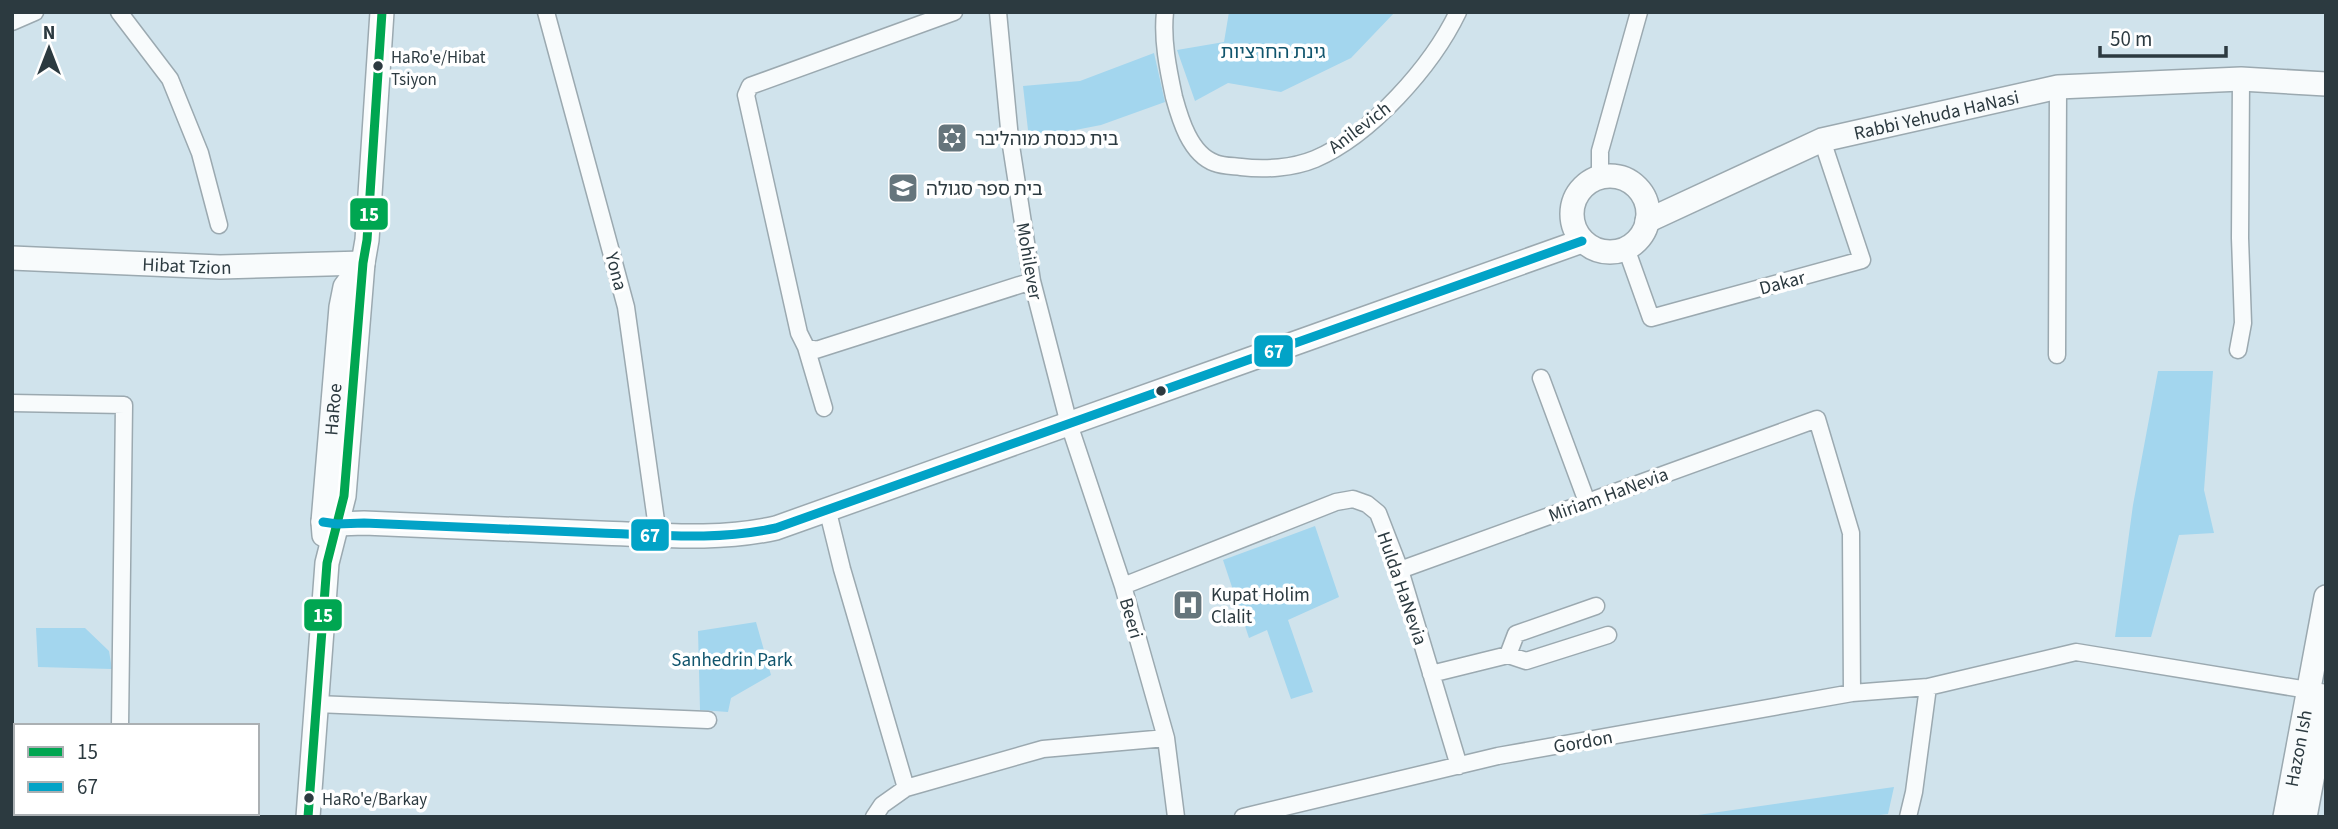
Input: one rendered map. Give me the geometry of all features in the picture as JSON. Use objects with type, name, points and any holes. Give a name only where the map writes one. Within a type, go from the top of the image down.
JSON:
[{"type":"street","points":[[12,22],[35,12]]},
{"type":"street","points":[[119,12],[170,79],[200,153],[219,225]]},
{"type":"street","name":"HaRoe","points":[[330,523],[344,496],[363,263],[368,240],[383,12]]},
{"type":"street","name":"Yona","points":[[546,12],[626,307],[658,535]]},
{"type":"street","points":[[824,408],[806,347],[799,333],[746,95],[750,86],[954,12]]},
{"type":"street","name":"Mohilever","points":[[998,12],[1010,139],[1032,281],[1069,424]]},
{"type":"street","name":"Anilevich","points":[[1165,12],[1163,31],[1173,90],[1187,134],[1198,150],[1213,163],[1251,168],[1282,167],[1314,159],[1349,139],[1413,81],[1458,12]]},
{"type":"street","points":[[1600,177],[1600,150],[1639,12]]},
{"type":"street","points":[[2238,349],[2243,323],[2240,238],[2241,79]]},
{"type":"street","name":"Rabbi Yehuda HaNasi","points":[[1647,221],[1822,140],[2058,87],[2241,79],[2326,84]]},
{"type":"street","points":[[2057,355],[2058,87]]},
{"type":"street","name":"Dakar","points":[[1626,248],[1651,318],[1861,260],[1822,140]]},
{"type":"street","points":[[1613,176],[1636,186],[1644,196],[1648,209],[1647,221],[1636,242],[1626,248],[1603,252],[1582,241],[1572,217],[1573,204],[1588,183],[1600,177],[1613,176]]},
{"type":"street","points":[[330,523],[725,537],[750,534],[776,528],[1582,241]]},
{"type":"street","name":"Hibat Tzion","points":[[12,258],[220,267],[363,263]]},
{"type":"street","name":"HaRoe","points":[[308,817],[330,523],[341,307],[345,287],[363,263]]},
{"type":"street","points":[[313,264],[345,287]]},
{"type":"street","points":[[806,347],[816,350],[1032,281]]},
{"type":"street","points":[[1541,378],[1587,502]]},
{"type":"street","points":[[12,403],[124,405],[120,724]]},
{"type":"street","name":"Miriam HaNevia","points":[[1400,570],[1817,419],[1851,533],[1852,694]]},
{"type":"street","name":"Beeri","points":[[1069,424],[1123,586],[1166,738],[1176,817]]},
{"type":"street","points":[[344,496],[352,517],[364,523]]},
{"type":"street","name":"Hulda HaNevia","points":[[1123,586],[1336,502],[1353,499],[1367,504],[1378,513],[1400,570],[1459,766]]},
{"type":"street","points":[[827,508],[842,569],[906,788]]},
{"type":"street","name":"Hazon Ish","points":[[2285,817],[2317,691],[2326,597]]},
{"type":"street","points":[[1508,655],[1516,634],[1596,606]]},
{"type":"street","points":[[1432,674],[1508,655],[1526,661],[1608,635]]},
{"type":"street","name":"Gordon","points":[[1243,817],[1498,756],[1852,694],[1928,687],[2076,652],[2317,691]]},
{"type":"street","points":[[1908,817],[1914,792],[1928,687]]},
{"type":"street","points":[[316,704],[708,720]]},
{"type":"street","name":"Hazon Ish","points":[[2305,817],[2326,705]]},
{"type":"street","points":[[874,817],[882,806],[906,788],[1043,749],[1166,738]]},
{"type":"green space","name":"גינת החרציות","points":[[1229,12],[1395,12],[1351,58],[1281,92],[1228,83],[1195,101],[1177,50],[1224,42]]},
{"type":"green space","points":[[1154,53],[1165,102],[1101,125],[1029,139],[1023,86],[1080,81]]},
{"type":"green space","points":[[2158,371],[2213,371],[2204,490],[2214,533],[2179,535],[2151,637],[2115,637],[2133,505]]},
{"type":"green space","points":[[1315,526],[1339,597],[1288,620],[1313,692],[1291,699],[1267,630],[1249,638],[1223,560]]},
{"type":"green space","name":"Sanhedrin Park","points":[[756,622],[771,675],[731,698],[728,712],[700,710],[698,631]]},
{"type":"green space","points":[[36,628],[85,628],[109,651],[112,669],[38,667]]},
{"type":"green space","points":[[1894,787],[1888,814],[1864,817],[1684,817]]},
{"type":"transit line","name":"15","points":[[308,817],[327,563],[344,496],[367,240],[382,12]]},
{"type":"transit line","name":"67","points":[[323,522],[688,536],[732,535],[776,528],[1582,241]]},
{"type":"place","name":"HaRo'e/Hibat Tsiyon","points":[[378,66]]},
{"type":"place","name":"בית כנסת מוהליבר","points":[[952,138]]},
{"type":"place","name":"בית ספר סגולה","points":[[903,188]]},
{"type":"place","name":"Kupat Holim Clalit","points":[[1188,605]]},
{"type":"place","name":"HaRo'e/Barkay","points":[[309,798]]}]
